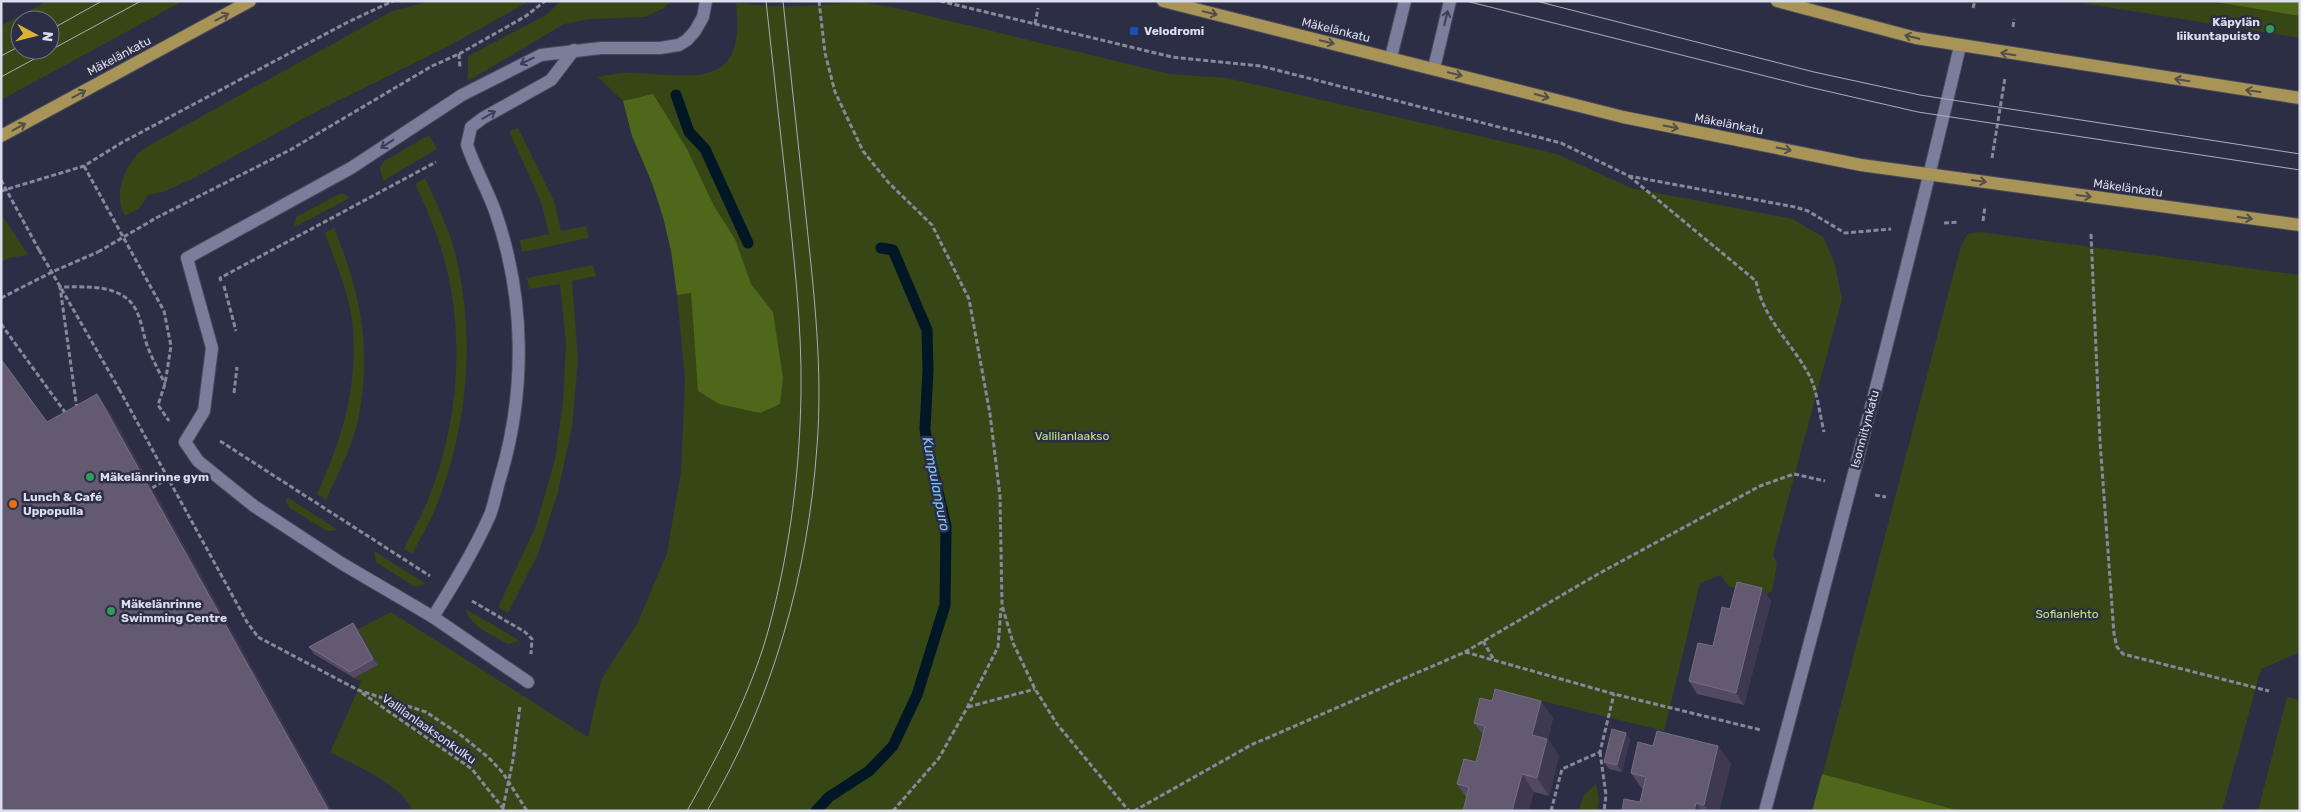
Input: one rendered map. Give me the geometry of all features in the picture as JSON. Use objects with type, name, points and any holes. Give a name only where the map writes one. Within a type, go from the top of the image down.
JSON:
[{"type":"main road","name":"Mäkelänkatu","points":[[1,136],[250,1]]},
{"type":"main road","name":"Mäkelänkatu","points":[[1163,1],[1623,117],[1861,164],[2300,225]]},
{"type":"main road","points":[[1777,1],[1916,38],[2300,98]]},
{"type":"street","points":[[528,682],[433,618],[340,562],[254,506],[198,461],[185,442],[204,411],[212,348],[187,258],[351,168],[454,100],[541,55],[574,50],[660,48],[679,45],[687,40],[703,17],[706,1]]},
{"type":"street","points":[[1390,58],[1405,1]]},
{"type":"street","points":[[1434,68],[1450,1]]},
{"type":"street","name":"Isonniitynkatu","points":[[1765,811],[1931,174],[1960,46]]},
{"type":"street","points":[[433,618],[490,514],[511,445],[519,369],[518,313],[508,261],[495,212],[467,145],[471,127],[483,118],[551,80],[574,50]]},
{"type":"path","points":[[1,191],[84,166],[122,143],[339,27],[393,1]]},
{"type":"path","points":[[1,298],[52,272],[98,252],[156,218],[290,150],[432,66],[459,54],[526,16],[545,1]]},
{"type":"path","points":[[819,1],[825,53],[835,92],[863,151],[888,182],[932,225],[969,299],[990,414],[1000,496],[1002,605],[998,647],[939,758],[893,811]]},
{"type":"path","points":[[940,1],[1172,57],[1261,66],[1561,143],[1629,176],[1756,282],[1772,323],[1810,376],[1824,432]]},
{"type":"path","points":[[1973,8],[1975,1]]},
{"type":"path","points":[[1035,24],[1038,8]]},
{"type":"path","points":[[236,332],[229,300],[220,278],[436,162]]},
{"type":"path","points":[[84,166],[164,312],[171,346],[165,384],[158,406],[185,442]]},
{"type":"path","points":[[1629,176],[1795,207],[1808,211],[1845,233],[1918,225]]},
{"type":"path","points":[[1,180],[247,622],[258,637],[358,690],[426,712],[462,736],[489,758],[528,811]]},
{"type":"path","points":[[2090,234],[2100,442],[2114,634],[2117,647],[2123,654],[2269,691]]},
{"type":"path","points":[[60,287],[89,287],[113,290],[129,302],[136,309],[147,344],[165,384]]},
{"type":"path","points":[[60,287],[77,413]]},
{"type":"path","points":[[1,324],[69,417]]},
{"type":"path","points":[[234,396],[237,380],[237,361]]},
{"type":"path","points":[[152,488],[198,461],[220,441],[223,434]]},
{"type":"path","points":[[220,441],[451,588],[525,632],[532,639],[528,682]]},
{"type":"path","points":[[1134,811],[1251,746],[1465,652],[1598,574],[1760,486],[1794,474],[1850,487]]},
{"type":"path","points":[[1002,605],[1013,643],[1034,689],[1057,724],[1129,811]]},
{"type":"path","points":[[1483,641],[1494,661]]},
{"type":"path","points":[[1465,652],[1614,694],[1751,727]]},
{"type":"path","points":[[967,708],[1034,689]]},
{"type":"path","name":"Vallilanlaaksonkulku","points":[[358,690],[472,769],[504,809]]},
{"type":"path","points":[[1604,811],[1606,795],[1600,752],[1614,694]]},
{"type":"path","points":[[504,809],[521,699]]},
{"type":"path","points":[[1551,811],[1562,769],[1600,752]]},
{"type":"green space","points":[[47,1],[183,1],[1,100],[1,26],[10,21],[10,60],[60,60],[60,10],[30,10]]},
{"type":"green space","points":[[432,1],[530,1],[449,46],[321,109],[194,178],[163,192],[148,195],[140,208],[125,216],[120,198],[122,180],[131,163],[143,149],[392,11]]},
{"type":"green space","points":[[561,1],[671,1],[664,8],[645,17],[590,19],[564,24],[468,81],[468,56],[546,15]]},
{"type":"green space","name":"Käpylän liikuntapuisto","points":[[2069,1],[2300,1],[2300,38]]},
{"type":"green space","points":[[2210,1],[2300,1],[2300,16]]},
{"type":"green space","name":"Vallilanlaakso","points":[[859,2],[892,7],[1170,74],[1227,78],[1557,154],[1631,188],[1793,219],[1823,237],[1834,261],[1842,299],[1773,555],[1777,564],[1772,591],[1766,595],[1728,586],[1721,575],[1700,583],[1664,731],[1494,689],[1464,811],[413,811],[399,792],[388,784],[330,752],[361,681],[354,678],[375,659],[358,629],[391,612],[588,737],[601,680],[638,622],[667,553],[681,471],[685,379],[677,295],[687,293],[686,280],[623,101],[598,77],[624,73],[695,75],[711,72],[724,64],[733,51],[737,31],[736,3],[798,6]]},
{"type":"green space","points":[[653,94],[687,149],[714,206],[735,239],[751,284],[773,312],[783,378],[780,404],[760,413],[719,404],[698,391],[691,293],[677,295],[671,251],[663,217],[652,183],[632,136],[623,101]]},
{"type":"green space","points":[[518,128],[554,201],[561,231],[586,226],[589,238],[522,252],[520,240],[549,234],[541,202],[509,131]]},
{"type":"green space","points":[[429,135],[437,149],[383,181],[380,168],[384,161]]},
{"type":"green space","points":[[425,178],[455,252],[462,284],[467,348],[462,413],[447,477],[428,525],[412,554],[404,549],[426,504],[439,469],[447,440],[455,381],[455,321],[451,291],[439,242],[415,184]]},
{"type":"green space","points":[[339,194],[344,194],[350,198],[293,228],[296,217]]},
{"type":"green space","points":[[1,214],[28,255],[9,258],[1,262]]},
{"type":"green space","points":[[334,228],[351,274],[357,297],[364,343],[364,366],[363,390],[357,426],[326,500],[317,494],[334,452],[347,410],[351,388],[354,344],[348,298],[325,233]]},
{"type":"green space","name":"Sofianlehto","points":[[1980,232],[2300,275],[2300,652],[2261,669],[2222,811],[1813,811],[1961,245],[1968,234]]},
{"type":"green space","points":[[593,265],[596,276],[572,281],[578,360],[572,427],[558,492],[538,554],[508,613],[498,607],[535,528],[555,460],[563,401],[566,344],[560,284],[529,289],[527,278]]},
{"type":"green space","points":[[287,497],[338,530],[327,531],[290,508],[286,502]]},
{"type":"green space","points":[[374,551],[426,584],[415,587],[376,562]]},
{"type":"green space","points":[[466,609],[520,641],[508,644],[490,634],[472,621]]},
{"type":"green space","points":[[2287,697],[2300,700],[2300,811],[2258,811]]},
{"type":"green space","points":[[1822,774],[1960,811],[1812,811]]},
{"type":"green space","points":[[1596,784],[1599,799],[1597,811],[1579,811],[1583,796]]},
{"type":"building","name":"Mäkelänrinne Swimming Centre","points":[[1,359],[47,422],[97,394],[329,811],[1,811]]},
{"type":"building","points":[[1737,582],[1762,588],[1736,693],[1689,681],[1698,643],[1713,646],[1722,607],[1730,609]]},
{"type":"building","points":[[353,623],[373,659],[350,672],[309,647]]},
{"type":"building","points":[[1495,689],[1541,701],[1532,735],[1547,739],[1537,778],[1522,774],[1512,811],[1463,811],[1469,787],[1457,784],[1464,759],[1476,762],[1485,726],[1474,723],[1480,698],[1492,701]]},
{"type":"building","points":[[1612,729],[1626,733],[1617,765],[1604,762]]},
{"type":"building","points":[[1657,731],[1718,746],[1704,805],[1696,803],[1694,811],[1622,811],[1624,799],[1640,802],[1646,777],[1631,773],[1638,742],[1653,746]]},
{"type":"waterway","name":"Kumpulanpuro","points":[[676,95],[689,132],[705,149],[748,243]]},
{"type":"waterway","name":"Kumpulanpuro","points":[[816,811],[829,797],[869,771],[893,746],[917,695],[945,605],[946,526],[925,429],[928,370],[927,330],[893,250],[881,248]]},
{"type":"tram line","points":[[60,24],[102,1]]},
{"type":"tram line","points":[[1,77],[141,1]]},
{"type":"tram line","points":[[687,811],[712,766],[734,720],[763,648],[783,567],[793,509],[799,450],[801,392],[799,317],[766,1]]},
{"type":"tram line","points":[[707,811],[751,725],[783,635],[796,588],[805,541],[817,446],[819,389],[815,303],[783,1]]},
{"type":"tram line","points":[[1466,1],[1809,87],[1918,112],[2300,170]]},
{"type":"tram line","points":[[1536,1],[1814,72],[1920,95],[2300,154]]},
{"type":"tram line","points":[[1,56],[10,51]]},
{"type":"place","name":"Käpylän liikuntapuisto","points":[[2270,29]]},
{"type":"place","name":"Velodromi","points":[[1134,31]]},
{"type":"place","name":"Mäkelänrinne gym","points":[[90,477]]},
{"type":"place","name":"Lunch & Café Uppopulla","points":[[13,504]]},
{"type":"place","name":"Mäkelänrinne Swimming Centre","points":[[111,611]]}]
